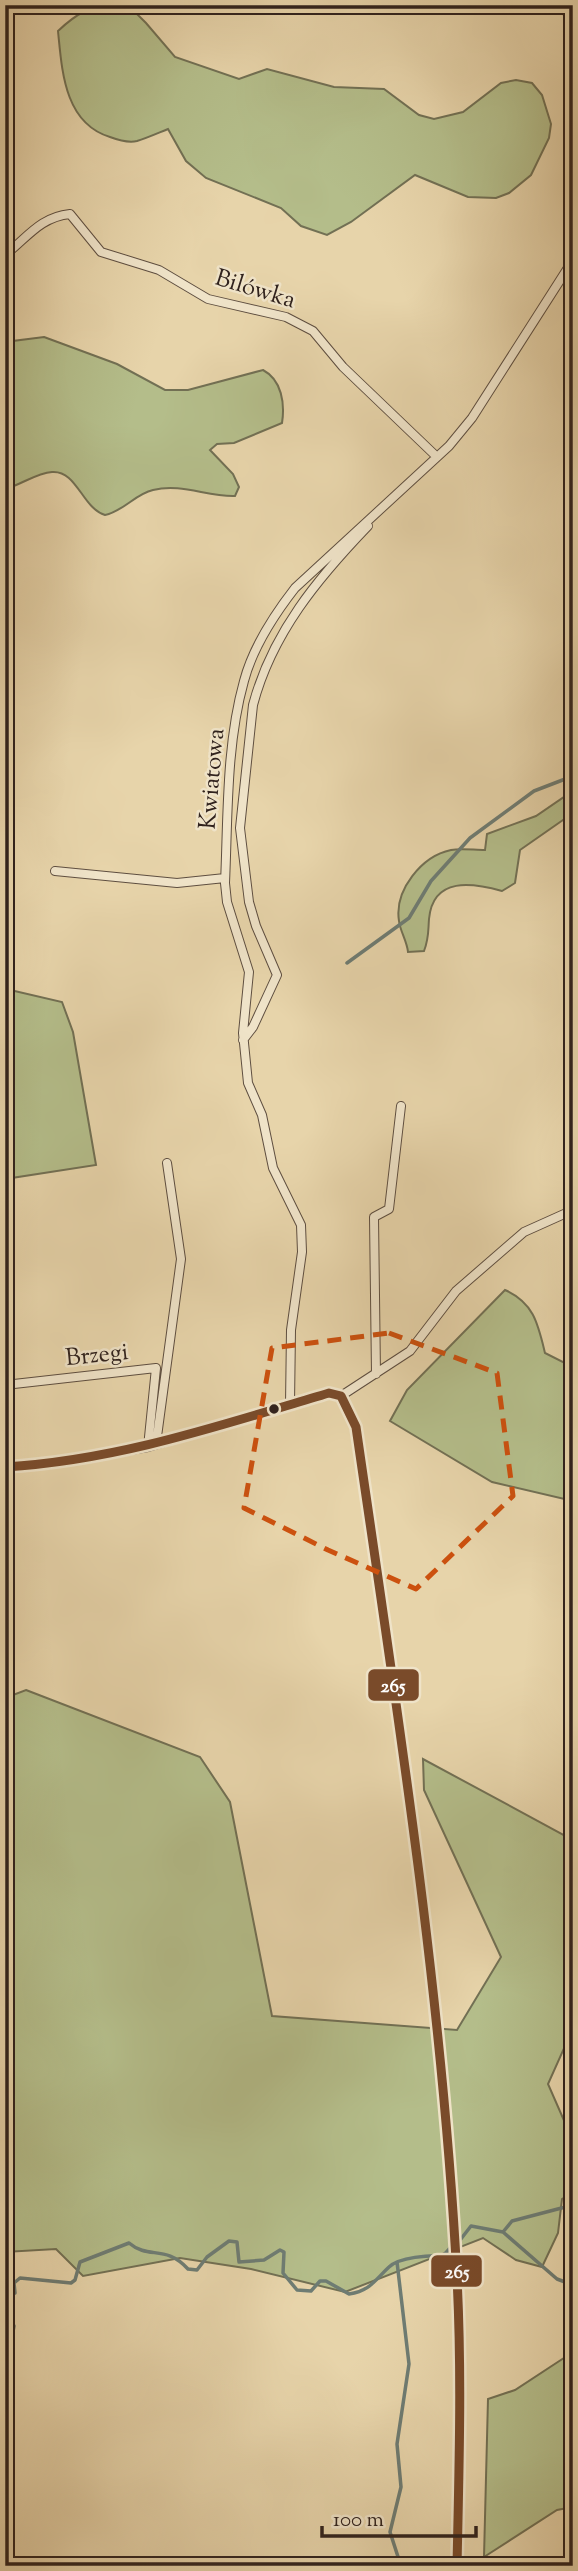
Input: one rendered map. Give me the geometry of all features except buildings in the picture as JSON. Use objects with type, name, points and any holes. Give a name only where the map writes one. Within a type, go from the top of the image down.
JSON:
[{"type":"street","points":[[564,5],[573,24]]},
{"type":"street","name":"Bilówka","points":[[5,255],[41,222],[55,216],[70,215],[101,252],[159,271],[208,299],[286,317],[313,331],[343,367],[437,457]]},
{"type":"street","name":"Kwiatowa","points":[[290,1404],[291,1330],[302,1252],[301,1225],[273,1168],[262,1115],[248,1083],[243,1041],[249,972],[227,902],[225,878],[234,736],[244,680],[276,613],[295,588],[437,457],[472,418],[573,260]]},
{"type":"street","points":[[243,1041],[253,1027],[277,975],[249,902],[240,828],[253,705],[258,687],[291,617],[381,509]]},
{"type":"street","points":[[55,871],[177,883],[225,878]]},
{"type":"street","points":[[376,1374],[374,1217],[389,1209],[401,1105]]},
{"type":"street","points":[[152,1445],[181,1259],[167,1163]]},
{"type":"street","points":[[5,1467],[51,1464],[152,1445],[329,1393],[341,1396],[410,1351],[456,1291],[524,1232],[573,1210]]},
{"type":"street","name":"Brzegi","points":[[5,1385],[156,1368],[152,1445]]},
{"type":"street","points":[[341,1396],[356,1427],[430,1947],[449,2164],[461,2393],[462,2461],[457,2566]]},
{"type":"highlighted area","points":[[389,1333],[497,1373],[513,1496],[416,1589],[328,1550],[244,1508],[272,1348]]},
{"type":"green space","points":[[118,5],[136,13],[175,57],[239,79],[267,69],[334,87],[384,89],[419,115],[434,119],[463,112],[501,83],[516,80],[532,83],[542,95],[551,124],[549,138],[531,175],[509,193],[496,198],[468,197],[415,175],[351,222],[327,235],[301,226],[281,208],[206,178],[186,161],[168,129],[137,141],[127,141],[95,130],[83,120],[68,93],[58,31],[85,11]]},
{"type":"green space","points":[[44,337],[117,364],[165,390],[188,390],[263,370],[274,380],[281,393],[282,423],[234,443],[217,444],[210,450],[233,474],[239,487],[235,496],[164,488],[147,492],[105,515],[97,511],[74,483],[61,473],[40,475],[5,489],[5,342]]},
{"type":"green space","points":[[564,797],[573,801],[573,813],[520,850],[515,883],[502,891],[467,885],[446,889],[432,905],[424,951],[408,952],[400,925],[399,909],[406,886],[420,867],[430,859],[451,850],[485,850],[487,834],[536,816]]},
{"type":"green space","points":[[6,989],[62,1002],[73,1032],[96,1165],[5,1179]]},
{"type":"green space","points":[[505,1290],[529,1308],[537,1324],[545,1353],[573,1367],[573,1501],[492,1482],[390,1421],[407,1390]]},
{"type":"green space","points":[[26,1690],[200,1757],[230,1802],[272,2016],[457,2030],[501,1957],[424,1790],[423,1759],[573,1840],[573,2039],[565,2046],[548,2084],[573,2141],[573,2192],[562,2199],[558,2233],[542,2267],[516,2260],[483,2238],[345,2292],[251,2269],[180,2258],[83,2276],[56,2249],[5,2252],[5,1698]]},
{"type":"green space","points":[[573,2352],[573,2507],[557,2510],[484,2557],[488,2399],[515,2390]]},
{"type":"waterway","points":[[347,963],[409,918],[431,881],[470,838],[534,791],[573,776]]},
{"type":"waterway","points":[[503,2232],[512,2221],[573,2205]]},
{"type":"waterway","points":[[457,2244],[471,2226],[503,2232],[557,2279],[573,2285]]},
{"type":"waterway","points":[[5,2286],[15,2293],[14,2283],[20,2278],[71,2283],[75,2280],[80,2262],[129,2243],[143,2251],[172,2257],[188,2269],[197,2270],[207,2257],[229,2241],[237,2242],[239,2262],[264,2260],[280,2250],[284,2252],[283,2273],[297,2290],[311,2291],[320,2281],[326,2281],[349,2294],[367,2288],[389,2267],[400,2261],[415,2257],[443,2256],[451,2247]]},
{"type":"waterway","points":[[397,2262],[409,2364],[397,2444],[401,2487],[390,2532],[401,2566]]},
{"type":"waterway","points":[[5,2307],[14,2326],[12,2337],[5,2336]]},
{"type":"transit line","name":"265","points":[[5,1467],[89,1457],[129,1449],[209,1429],[329,1393],[341,1396]]},
{"type":"transit line","name":"265","points":[[341,1396],[356,1427],[416,1851],[441,2064],[459,2314],[457,2566]]}]
